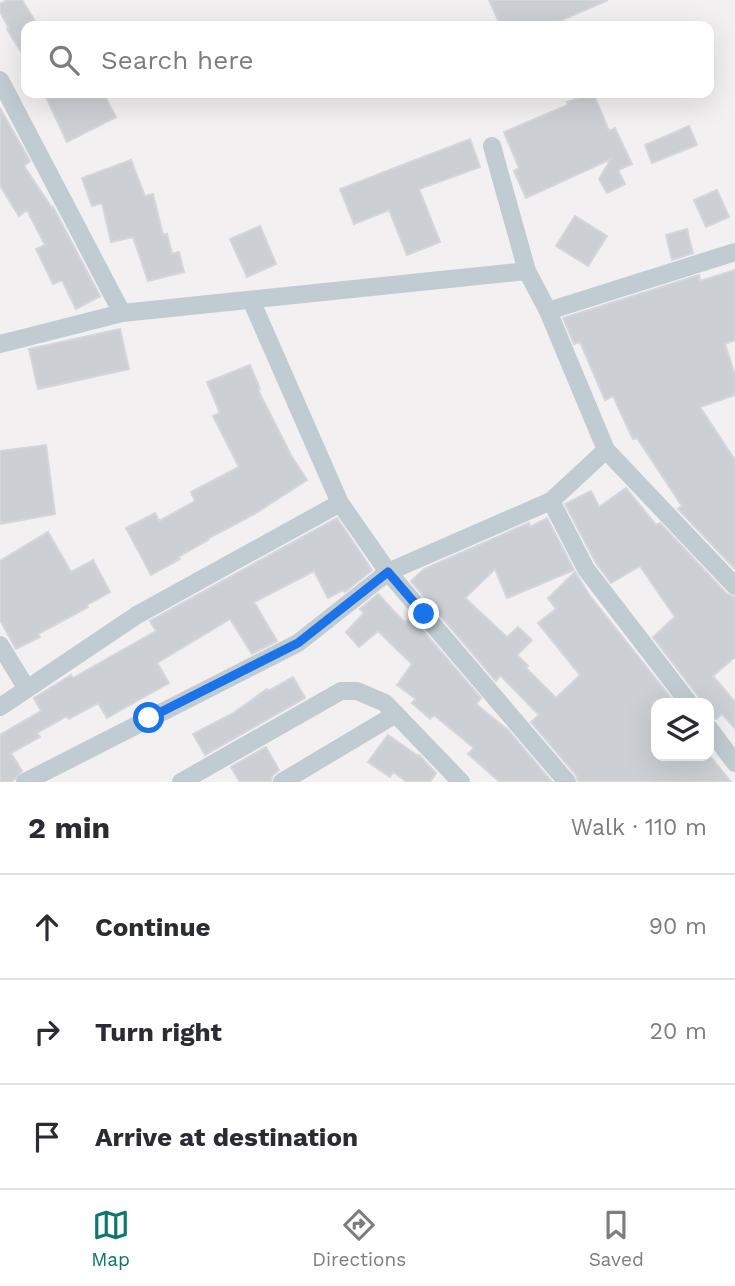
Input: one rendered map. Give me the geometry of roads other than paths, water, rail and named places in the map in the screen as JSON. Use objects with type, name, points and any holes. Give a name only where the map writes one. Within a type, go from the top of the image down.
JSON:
[{"type":"street","points":[[0,80],[122,313]]},
{"type":"street","points":[[492,146],[527,271],[548,311],[606,450],[735,586]]},
{"type":"street","points":[[548,311],[735,252]]},
{"type":"street","points":[[0,344],[122,313],[527,271]]},
{"type":"street","points":[[251,300],[340,503],[388,572],[567,782]]},
{"type":"street","points":[[25,782],[298,643],[388,572],[551,501],[606,450]]},
{"type":"street","points":[[551,501],[586,569],[686,698]]},
{"type":"street","points":[[0,708],[137,615],[340,503]]},
{"type":"street","points":[[0,645],[27,689]]},
{"type":"street","points":[[181,782],[341,691],[357,691],[385,703],[461,782]]},
{"type":"street","points":[[282,782],[396,715]]},
{"type":"street","points":[[714,735],[735,763]]}]
